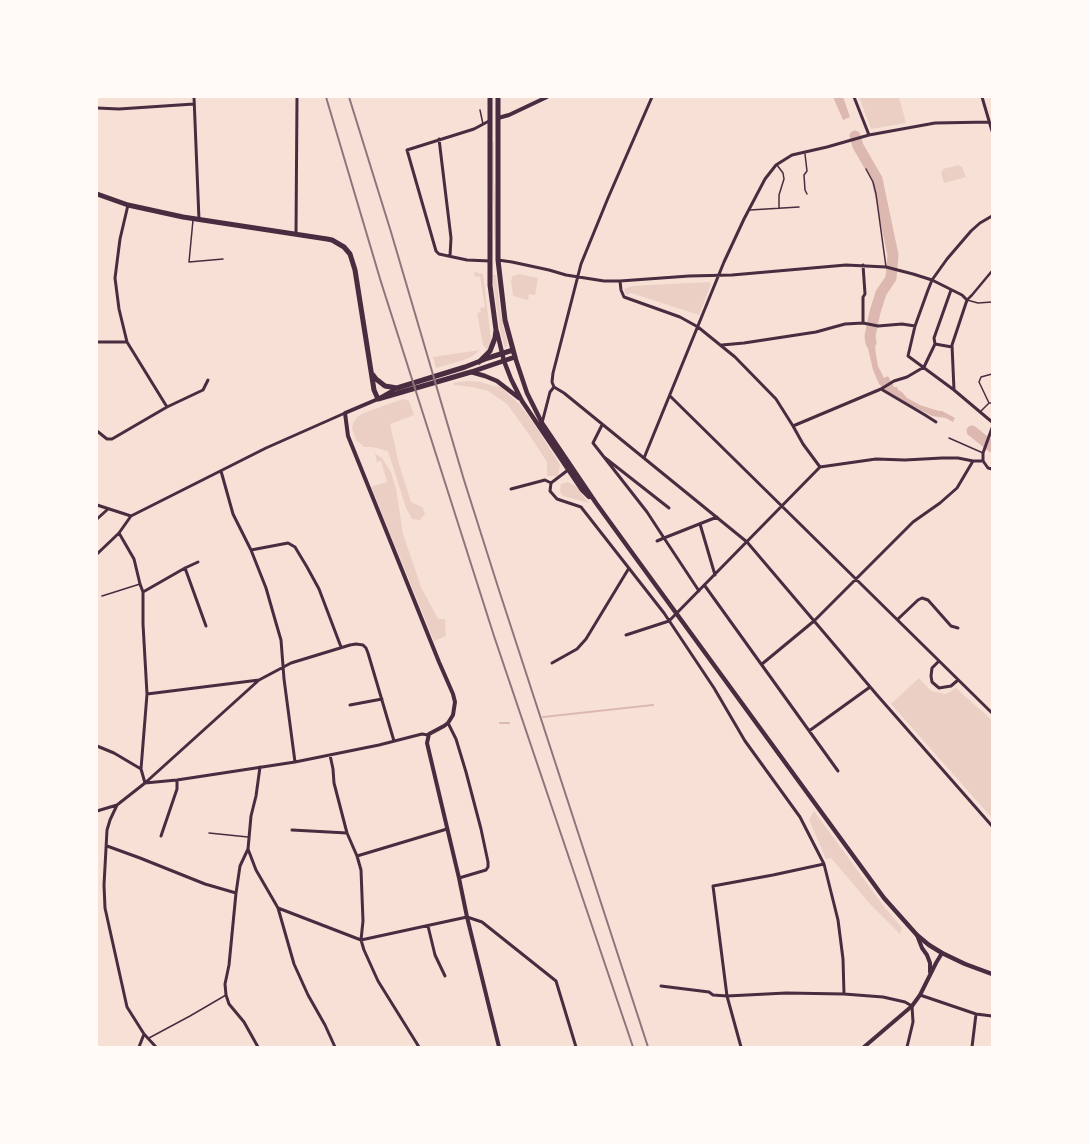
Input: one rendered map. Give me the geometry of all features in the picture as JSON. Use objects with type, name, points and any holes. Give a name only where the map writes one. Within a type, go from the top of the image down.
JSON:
[{"type":"main road","points":[[490,97],[490,285],[496,330],[504,361],[522,401],[582,490],[596,503]]},
{"type":"main road","points":[[498,97],[498,260],[505,320],[514,357],[527,392],[542,424],[596,503],[884,898],[917,935],[929,945],[965,964],[992,974]]},
{"type":"main road","points":[[490,121],[498,118]]},
{"type":"main road","points":[[97,194],[128,205],[193,219],[332,240],[344,247],[350,254],[355,270],[374,390],[378,399],[448,372],[512,350]]},
{"type":"main road","points":[[490,261],[498,260]]},
{"type":"main road","points":[[479,362],[488,354],[493,345],[496,330]]},
{"type":"main road","points":[[372,373],[384,386],[398,391],[471,372],[514,357]]},
{"type":"main road","points":[[471,372],[497,381],[522,401]]},
{"type":"street","points":[[194,97],[199,220]]},
{"type":"street","points":[[296,234],[297,97]]},
{"type":"street","points":[[498,118],[509,115],[547,97]]},
{"type":"street","points":[[652,97],[581,264],[553,373],[552,382],[554,387],[564,393],[747,542],[870,687],[992,826]]},
{"type":"street","points":[[854,97],[869,135]]},
{"type":"street","points":[[982,97],[992,131]]},
{"type":"street","points":[[97,108],[119,109],[194,104]]},
{"type":"street","points":[[490,121],[474,129],[407,150],[436,250],[439,254],[471,261],[490,261]]},
{"type":"street","points":[[644,458],[718,276],[748,210],[765,179],[776,165],[792,155],[847,142],[869,135],[915,126],[935,123],[990,124]]},
{"type":"street","points":[[439,140],[450,231],[450,256]]},
{"type":"street","points":[[128,205],[120,239],[115,278],[119,310],[127,342],[167,407]]},
{"type":"street","points":[[992,216],[980,223],[971,231],[947,259],[932,280],[915,326],[908,356],[954,390],[992,422]]},
{"type":"street","points":[[498,260],[577,277],[604,281],[689,276],[718,276],[846,265],[886,267],[932,280],[962,294],[967,300]]},
{"type":"street","points":[[863,323],[863,297],[865,294],[864,266]]},
{"type":"street","points":[[954,390],[952,347],[967,300],[992,271]]},
{"type":"street","points":[[620,281],[621,290],[624,297],[680,317],[698,327],[735,356],[776,399],[803,444],[820,467]]},
{"type":"street","points":[[793,426],[881,389],[894,381],[907,377],[924,368],[935,344],[934,338],[951,290]]},
{"type":"street","points":[[722,345],[754,342],[816,332],[845,324],[863,323],[878,326],[902,324],[915,326]]},
{"type":"street","points":[[97,342],[127,342]]},
{"type":"street","points":[[935,344],[952,347]]},
{"type":"street","points":[[97,431],[106,439],[112,439],[167,407],[203,390],[208,380]]},
{"type":"street","points":[[542,424],[550,392],[554,387]]},
{"type":"street","points":[[881,389],[936,422]]},
{"type":"street","points":[[670,396],[992,713]]},
{"type":"street","points":[[97,554],[119,533],[132,516],[271,446],[378,399]]},
{"type":"street","points":[[345,413],[348,436],[453,694],[453,715],[448,723],[440,729],[430,733],[427,743],[499,1047]]},
{"type":"street","points":[[602,425],[593,443],[647,512],[699,591]]},
{"type":"street","points":[[992,428],[983,453],[983,461],[988,468],[992,469]]},
{"type":"street","points":[[600,453],[669,508]]},
{"type":"street","points":[[626,635],[670,621],[820,467],[876,459],[905,460],[958,458],[983,461]]},
{"type":"street","points":[[762,664],[814,621],[913,522],[940,503],[957,488],[973,461]]},
{"type":"street","points":[[568,470],[551,483],[550,491],[557,499],[581,507],[670,621],[714,688],[745,741],[800,817],[824,864],[838,920],[843,959],[844,994]]},
{"type":"street","points":[[220,471],[233,514],[251,550],[266,588],[281,640],[295,762]]},
{"type":"street","points":[[510,490],[545,480],[551,483]]},
{"type":"street","points":[[97,505],[132,516]]},
{"type":"street","points":[[97,518],[108,509]]},
{"type":"street","points":[[657,541],[717,517]]},
{"type":"street","points":[[700,524],[715,575]]},
{"type":"street","points":[[119,533],[134,559],[143,592],[143,624],[147,694],[141,769],[146,783]]},
{"type":"street","points":[[251,550],[288,543],[295,547],[318,589],[341,648]]},
{"type":"street","points":[[143,592],[198,562]]},
{"type":"street","points":[[185,568],[206,626]]},
{"type":"street","points":[[552,663],[577,649],[586,640],[629,568]]},
{"type":"street","points":[[705,586],[838,771]]},
{"type":"street","points":[[898,619],[922,598],[928,600],[951,626],[958,628]]},
{"type":"street","points":[[97,811],[117,805],[146,783],[259,680],[291,663],[356,644],[363,645],[368,653],[394,741]]},
{"type":"street","points":[[939,662],[932,668],[930,676],[932,682],[939,688],[951,686],[958,680]]},
{"type":"street","points":[[147,694],[259,680]]},
{"type":"street","points":[[810,731],[870,687]]},
{"type":"street","points":[[350,705],[382,699]]},
{"type":"street","points":[[448,723],[456,739],[466,772],[488,862],[488,867],[486,870],[459,878]]},
{"type":"street","points":[[146,783],[177,780],[295,762],[422,734],[428,736]]},
{"type":"street","points":[[97,746],[114,753],[141,769]]},
{"type":"street","points":[[330,755],[334,783],[347,833],[361,870],[363,921],[361,940],[364,950],[378,982],[419,1047]]},
{"type":"street","points":[[260,767],[256,796],[251,816],[248,849],[256,870],[278,908],[294,964],[335,1047]]},
{"type":"street","points":[[161,836],[177,789],[177,780]]},
{"type":"street","points":[[117,805],[110,820],[108,830],[104,898],[111,938],[127,1007],[144,1034],[156,1047]]},
{"type":"street","points":[[356,856],[447,829]]},
{"type":"street","points":[[292,830],[347,833]]},
{"type":"street","points":[[107,846],[205,884],[236,893]]},
{"type":"street","points":[[248,849],[240,866],[229,965],[225,984],[229,1004],[244,1022],[258,1047]]},
{"type":"street","points":[[741,1047],[727,996],[713,886],[824,864]]},
{"type":"street","points":[[278,908],[361,940],[467,917],[482,922],[556,981],[576,1047]]},
{"type":"street","points":[[428,926],[435,954],[445,976]]},
{"type":"street","points":[[917,935],[930,963],[930,974]]},
{"type":"street","points":[[864,1047],[912,1006],[920,995],[942,953]]},
{"type":"street","points":[[661,986],[709,992],[713,995],[727,996],[786,993],[844,994],[883,997],[905,1002],[912,1006]]},
{"type":"street","points":[[920,995],[976,1014],[992,1016]]},
{"type":"street","points":[[907,1047],[913,1022],[912,1006]]},
{"type":"street","points":[[972,1047],[976,1014]]},
{"type":"street","points":[[139,1047],[144,1034]]},
{"type":"lane","points":[[480,110],[483,124]]},
{"type":"lane","points":[[804,152],[807,171],[804,174],[805,190],[807,194]]},
{"type":"lane","points":[[776,165],[783,173],[784,178],[779,195],[779,208]]},
{"type":"lane","points":[[866,170],[876,194],[886,267]]},
{"type":"lane","points":[[748,210],[799,207]]},
{"type":"lane","points":[[193,219],[189,262],[223,259]]},
{"type":"lane","points":[[967,300],[978,303],[992,302]]},
{"type":"lane","points":[[980,411],[991,403],[979,382],[981,377],[992,374]]},
{"type":"lane","points":[[949,438],[983,453]]},
{"type":"lane","points":[[102,596],[140,584]]},
{"type":"lane","points":[[209,833],[248,837]]},
{"type":"lane","points":[[149,1038],[226,995]]},
{"type":"shaded area","points":[[833,97],[843,97],[850,117],[843,120]]},
{"type":"shaded area","points":[[859,97],[899,97],[906,123],[871,129]]},
{"type":"shaded area","points":[[492,142],[494,142],[496,207],[495,239],[492,181]]},
{"type":"shaded area","points":[[958,165],[962,167],[966,177],[944,183],[941,173],[943,169]]},
{"type":"shaded area","points":[[474,272],[483,274],[491,339],[491,343],[487,350],[483,345],[477,313],[481,312],[480,308],[485,307],[480,276],[475,277]]},
{"type":"shaded area","points":[[520,274],[538,278],[535,295],[529,294],[528,300],[513,296],[511,280],[513,276]]},
{"type":"shaded area","points":[[492,275],[496,275],[501,315],[507,342],[507,346],[505,348],[500,330]]},
{"type":"shaded area","points":[[709,282],[711,284],[699,315],[631,293],[626,295],[624,289],[632,286]]},
{"type":"shaded area","points":[[866,329],[875,330],[874,336],[878,366],[884,378],[888,376],[894,387],[897,387],[898,390],[907,398],[920,405],[942,411],[955,418],[953,422],[946,418],[932,416],[916,408],[886,391],[879,384],[873,370],[867,344]]},
{"type":"shaded area","points":[[480,350],[473,356],[464,360],[436,368],[433,357]]},
{"type":"shaded area","points":[[467,381],[481,382],[501,387],[520,405],[535,425],[560,465],[558,476],[547,476],[547,462],[507,404],[488,391],[454,385],[453,383]]},
{"type":"shaded area","points":[[403,399],[409,401],[414,415],[390,424],[399,464],[411,502],[422,507],[425,514],[420,520],[412,519],[406,508],[388,451],[372,447],[364,447],[356,440],[352,429],[353,423],[357,417],[366,412]]},
{"type":"shaded area","points":[[375,454],[382,458],[391,472],[396,489],[403,534],[421,587],[438,619],[445,619],[446,636],[434,641],[372,488],[373,486],[387,482],[381,461],[377,462]]},
{"type":"shaded area","points":[[568,482],[576,486],[589,503],[563,496],[560,492],[561,484]]},
{"type":"shaded area","points":[[919,678],[931,691],[946,694],[956,688],[992,720],[992,818],[891,704]]},
{"type":"shaded area","points":[[814,811],[885,908],[902,928],[900,934],[871,905],[831,858],[826,859],[809,820]]},
{"type":"waterway","points":[[855,136],[858,146],[877,179],[893,255],[891,278],[881,293],[875,312],[870,336],[871,343]]},
{"type":"waterway","points":[[972,431],[992,447]]},
{"type":"waterway","points":[[543,717],[653,705]]},
{"type":"waterway","points":[[500,723],[509,723]]},
{"type":"railway","points":[[326,97],[381,282],[494,636],[633,1047]]},
{"type":"railway","points":[[349,97],[391,232],[464,480],[648,1047]]}]
